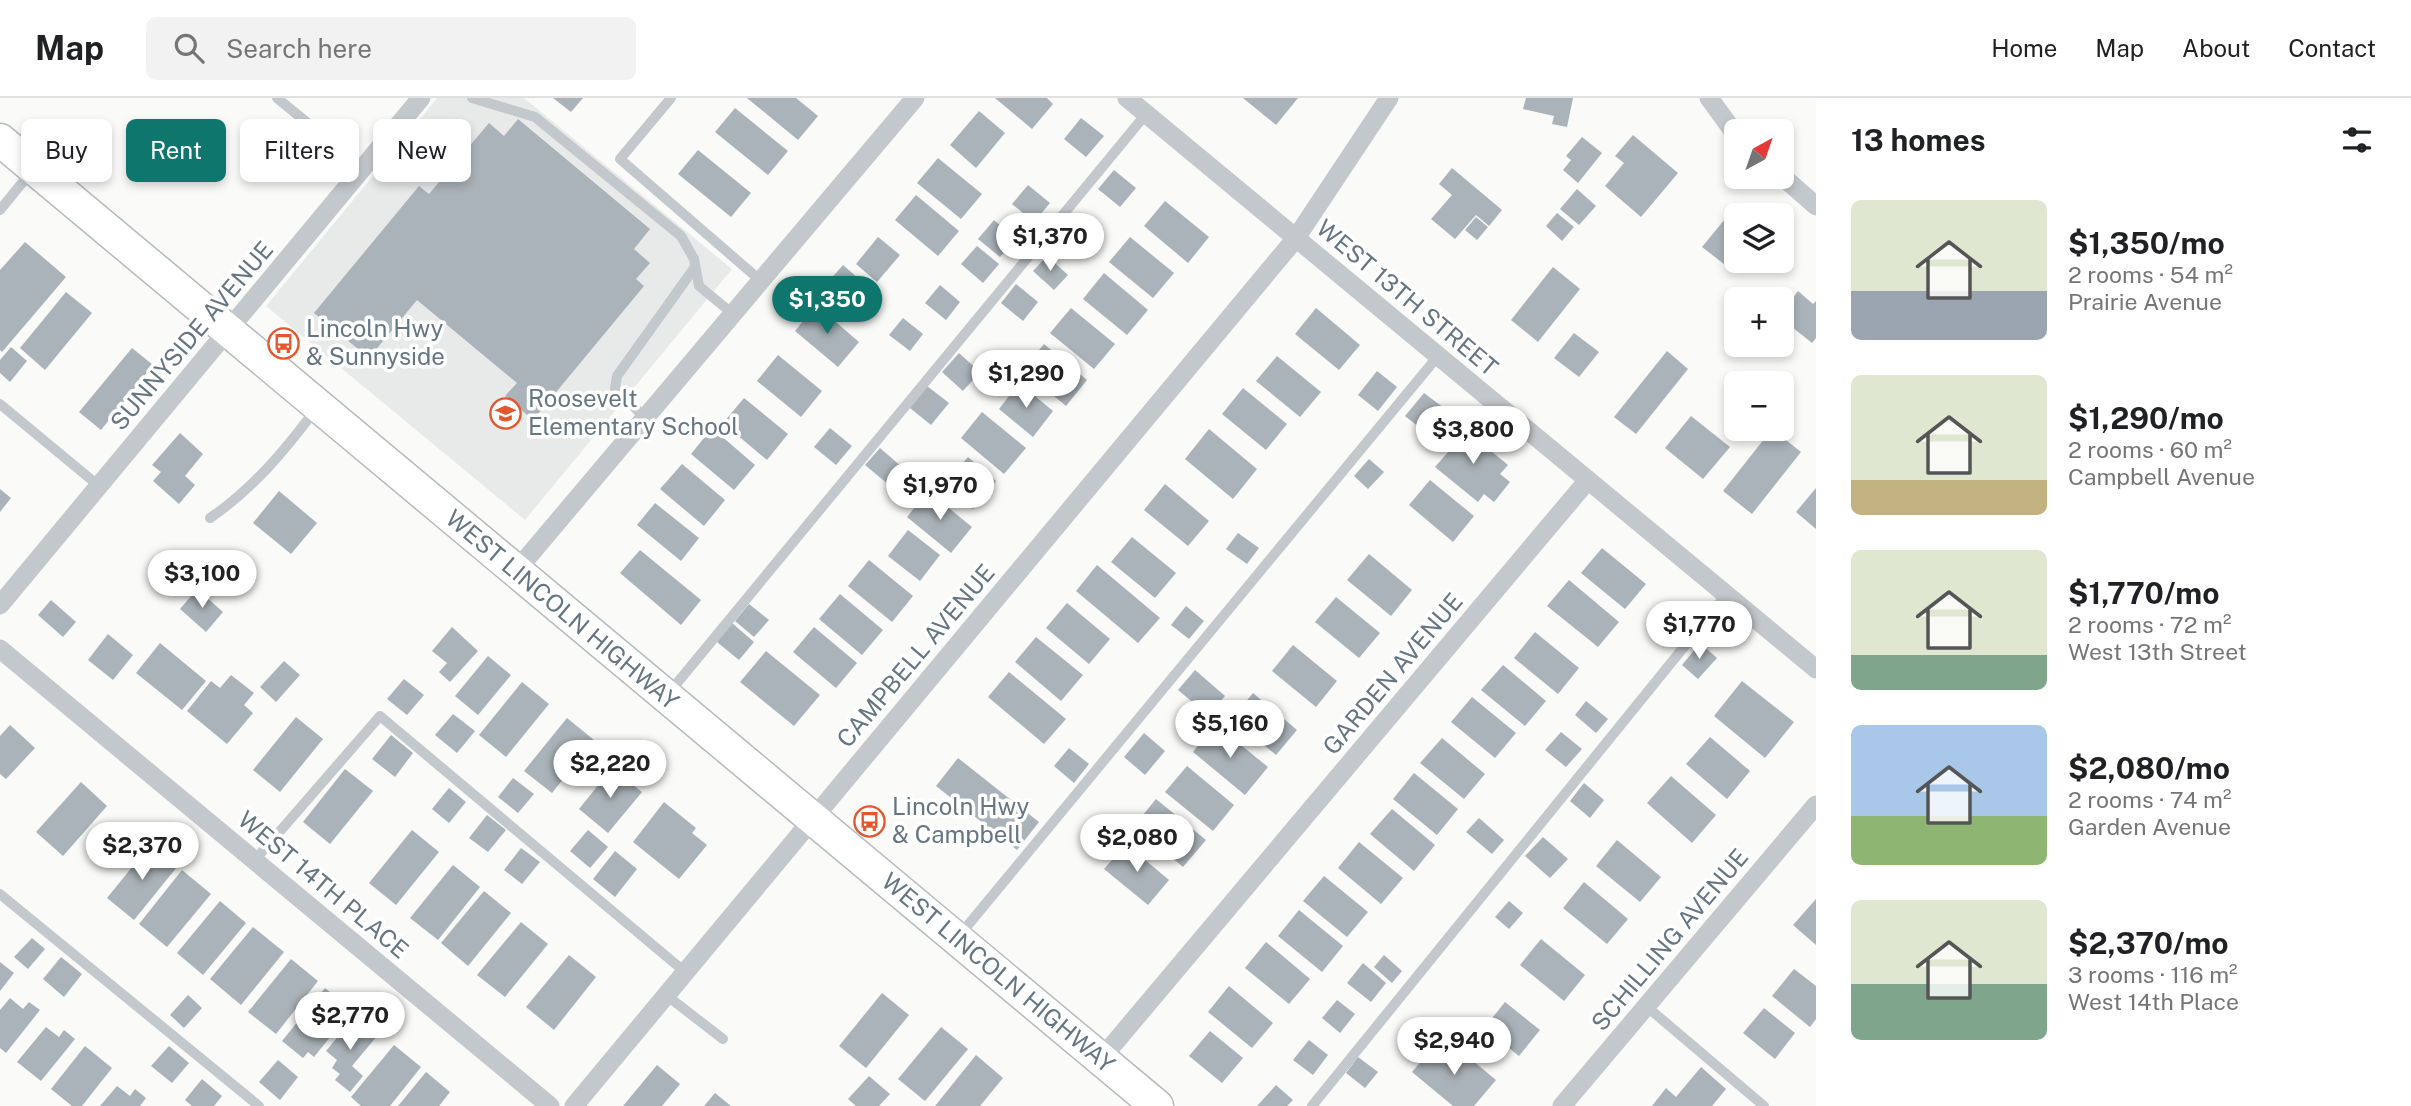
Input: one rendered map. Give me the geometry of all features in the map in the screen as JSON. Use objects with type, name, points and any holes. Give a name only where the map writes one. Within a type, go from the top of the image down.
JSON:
[{"type":"main road","name":"WEST LINCOLN HIGHWAY","points":[[0,140],[21,158]]},
{"type":"main road","name":"WEST LINCOLN HIGHWAY","points":[[50,182],[1157,1106]]},
{"type":"street","name":"SUNNYSIDE AVENUE","points":[[0,605],[421,98]]},
{"type":"street","points":[[516,571],[915,98]]},
{"type":"street","name":"CAMPBELL AVENUE","points":[[574,1106],[1296,237],[1389,98]]},
{"type":"street","points":[[1709,98],[1724,119]]},
{"type":"street","name":"WEST 13TH STREET","points":[[1135,103],[1816,669]]},
{"type":"street","points":[[1794,187],[1816,206]]},
{"type":"street","name":"GARDEN AVENUE","points":[[1101,1059],[1588,480]]},
{"type":"street","name":"WEST 14TH PLACE","points":[[0,649],[550,1106]]},
{"type":"street","name":"SCHILLING AVENUE","points":[[1562,1106],[1816,805]]},
{"type":"lane","points":[[277,98],[363,168]]},
{"type":"lane","points":[[472,98],[535,117],[681,236],[694,259],[699,286],[733,314]]},
{"type":"lane","points":[[670,98],[620,159],[761,281]]},
{"type":"lane","points":[[666,696],[1135,103]]},
{"type":"lane","points":[[0,210],[23,182]]},
{"type":"lane","points":[[645,418],[615,388],[617,376],[695,267]]},
{"type":"lane","points":[[957,939],[1438,356]]},
{"type":"lane","points":[[0,404],[99,486]]},
{"type":"lane","points":[[210,518],[226,507],[281,455],[318,406]]},
{"type":"lane","points":[[1312,1106],[1727,595]]},
{"type":"lane","points":[[254,860],[380,716],[685,972]]},
{"type":"lane","points":[[0,894],[259,1106]]},
{"type":"lane","points":[[666,995],[723,1039]]},
{"type":"lane","points":[[1646,1006],[1765,1106]]},
{"type":"shaded area","name":"Roosevelt Elementary School","points":[[437,98],[524,98],[732,269],[525,520],[266,306],[373,176],[373,182],[471,182],[471,119],[420,119]]},
{"type":"building","points":[[553,98],[583,98],[571,112]]},
{"type":"building","points":[[747,98],[796,98],[818,116],[798,140]]},
{"type":"building","points":[[995,98],[1047,98],[1053,104],[1032,129]]},
{"type":"building","points":[[1243,98],[1298,98],[1276,125]]},
{"type":"building","points":[[1526,98],[1573,98],[1567,127],[1552,124],[1554,116],[1523,109]]},
{"type":"building","points":[[735,108],[788,151],[768,175],[715,132]]},
{"type":"building","points":[[979,111],[1005,133],[976,168],[950,145]]},
{"type":"building","points":[[1081,118],[1104,136],[1086,157],[1064,139]]},
{"type":"building","points":[[518,119],[650,229],[634,249],[650,263],[636,279],[644,286],[533,420],[505,396],[517,383],[417,300],[369,358],[314,313],[419,186],[429,194],[439,182],[471,182],[471,144],[489,123],[504,136]]},
{"type":"building","points":[[1633,135],[1678,173],[1641,217],[1605,186],[1624,163],[1615,156]]},
{"type":"building","points":[[1582,137],[1602,153],[1578,183],[1563,170],[1571,160],[1566,156]]},
{"type":"building","points":[[698,150],[751,193],[731,217],[678,174]]},
{"type":"building","points":[[938,158],[982,194],[961,219],[917,183]]},
{"type":"building","points":[[1452,168],[1502,210],[1489,226],[1476,215],[1455,239],[1431,219],[1452,195],[1439,184]]},
{"type":"building","points":[[1114,170],[1136,188],[1120,207],[1098,189]]},
{"type":"building","points":[[1028,185],[1050,203],[1034,222],[1012,204]]},
{"type":"building","points":[[1577,189],[1596,206],[1579,225],[1560,209]]},
{"type":"building","points":[[916,195],[959,231],[938,256],[895,220]]},
{"type":"building","points":[[1165,201],[1209,237],[1188,263],[1144,226]]},
{"type":"building","points":[[1557,213],[1574,227],[1562,241],[1546,226]]},
{"type":"building","points":[[1476,217],[1488,227],[1477,240],[1465,230]]},
{"type":"building","points":[[994,220],[1016,239],[1000,257],[978,239]]},
{"type":"building","points":[[1724,220],[1724,264],[1702,247]]},
{"type":"building","points":[[878,237],[900,255],[877,282],[856,264]]},
{"type":"building","points":[[1130,237],[1174,273],[1153,298],[1109,262]]},
{"type":"building","points":[[25,242],[66,277],[2,352],[0,270]]},
{"type":"building","points":[[977,246],[999,264],[983,283],[961,264]]},
{"type":"building","points":[[1047,256],[1068,275],[1054,290],[1033,271]]},
{"type":"building","points":[[843,265],[881,298],[860,322],[822,289]]},
{"type":"building","points":[[1553,267],[1580,289],[1538,342],[1511,320]]},
{"type":"building","points":[[1104,273],[1148,310],[1127,335],[1083,299]]},
{"type":"building","points":[[1016,284],[1038,302],[1023,321],[1001,303]]},
{"type":"building","points":[[940,285],[960,302],[946,320],[925,303]]},
{"type":"building","points":[[1798,291],[1813,304],[1816,301],[1816,338],[1812,343],[1794,329],[1794,296]]},
{"type":"building","points":[[66,292],[92,313],[45,370],[20,348]]},
{"type":"building","points":[[816,305],[859,342],[838,367],[795,331]]},
{"type":"building","points":[[1071,308],[1115,344],[1094,369],[1050,333]]},
{"type":"building","points":[[1316,308],[1360,345],[1339,370],[1295,334]]},
{"type":"building","points":[[903,318],[923,334],[910,351],[889,335]]},
{"type":"building","points":[[1574,333],[1599,352],[1579,377],[1554,358]]},
{"type":"building","points":[[1044,344],[1087,380],[1066,406],[1023,370]]},
{"type":"building","points":[[11,347],[27,361],[10,382],[0,373],[0,360]]},
{"type":"building","points":[[132,348],[153,365],[101,430],[79,412]]},
{"type":"building","points":[[1667,351],[1688,369],[1636,434],[1614,417]]},
{"type":"building","points":[[959,353],[980,372],[963,391],[942,372]]},
{"type":"building","points":[[778,355],[822,391],[801,417],[757,381]]},
{"type":"building","points":[[1277,356],[1321,392],[1300,417],[1256,381]]},
{"type":"building","points":[[1377,371],[1397,387],[1378,411],[1358,395]]},
{"type":"building","points":[[1019,383],[1053,411],[1033,437],[999,409]]},
{"type":"building","points":[[927,386],[949,403],[931,425],[910,408]]},
{"type":"building","points":[[1243,388],[1287,424],[1266,450],[1222,414]]},
{"type":"building","points":[[1424,393],[1448,411],[1429,435],[1405,416]]},
{"type":"building","points":[[744,398],[788,434],[767,460],[723,423]]},
{"type":"building","points":[[982,412],[1026,448],[1004,474],[961,438]]},
{"type":"building","points":[[1691,416],[1730,447],[1703,479],[1665,448]]},
{"type":"building","points":[[1458,424],[1508,465],[1500,474],[1510,482],[1494,502],[1484,494],[1478,502],[1435,467],[1449,451],[1441,444]]},
{"type":"building","points":[[712,428],[755,465],[734,490],[691,454]]},
{"type":"building","points":[[830,428],[852,446],[836,465],[814,447]]},
{"type":"building","points":[[1209,429],[1257,469],[1233,499],[1185,459]]},
{"type":"building","points":[[180,433],[203,454],[185,476],[195,485],[179,504],[153,481],[161,472],[152,465]]},
{"type":"building","points":[[1763,441],[1787,441],[1801,452],[1752,514],[1723,491]]},
{"type":"building","points":[[880,448],[903,468],[889,485],[865,465]]},
{"type":"building","points":[[968,457],[996,481],[973,509],[944,486]]},
{"type":"building","points":[[1369,459],[1384,472],[1368,489],[1354,476]]},
{"type":"building","points":[[682,464],[725,500],[704,526],[660,489]]},
{"type":"building","points":[[1430,480],[1474,516],[1453,542],[1409,505]]},
{"type":"building","points":[[1165,484],[1209,521],[1188,546],[1144,510]]},
{"type":"building","points":[[1816,488],[1816,529],[1796,512]]},
{"type":"building","points":[[0,489],[11,498],[0,512]]},
{"type":"building","points":[[279,491],[317,523],[291,554],[253,523]]},
{"type":"building","points":[[928,491],[972,527],[951,553],[907,517]]},
{"type":"building","points":[[655,503],[699,538],[681,561],[637,525]]},
{"type":"building","points":[[908,530],[940,555],[920,581],[888,556]]},
{"type":"building","points":[[1238,533],[1259,548],[1247,564],[1226,549]]},
{"type":"building","points":[[1132,537],[1176,573],[1155,598],[1111,562]]},
{"type":"building","points":[[1602,548],[1646,584],[1625,609],[1581,573]]},
{"type":"building","points":[[640,550],[701,600],[681,625],[620,573]]},
{"type":"building","points":[[1369,554],[1412,590],[1391,616],[1347,580]]},
{"type":"building","points":[[869,560],[913,596],[892,622],[848,586]]},
{"type":"building","points":[[1097,565],[1160,618],[1138,643],[1076,591]]},
{"type":"building","points":[[1569,580],[1619,622],[1598,647],[1547,606]]},
{"type":"building","points":[[197,589],[223,612],[206,632],[180,609]]},
{"type":"building","points":[[840,594],[883,630],[862,655],[819,619]]},
{"type":"building","points":[[1336,597],[1380,633],[1359,658],[1315,622]]},
{"type":"building","points":[[51,600],[76,622],[63,637],[38,615]]},
{"type":"building","points":[[1067,603],[1110,639],[1089,664],[1046,628]]},
{"type":"building","points":[[749,604],[769,620],[754,637],[735,621]]},
{"type":"building","points":[[1186,606],[1204,621],[1189,639],[1171,625]]},
{"type":"building","points":[[732,623],[754,642],[739,660],[717,642]]},
{"type":"building","points":[[452,627],[478,651],[450,682],[439,672],[447,663],[432,651]]},
{"type":"building","points":[[814,627],[857,663],[836,688],[793,652]]},
{"type":"building","points":[[1535,632],[1579,668],[1558,694],[1514,658]]},
{"type":"building","points":[[108,634],[133,655],[113,680],[88,660]]},
{"type":"building","points":[[1036,637],[1083,675],[1061,701],[1015,662]]},
{"type":"building","points":[[160,643],[206,681],[182,710],[136,673]]},
{"type":"building","points":[[1700,643],[1717,658],[1698,679],[1682,665]]},
{"type":"building","points":[[1293,645],[1337,681],[1316,707],[1272,671]]},
{"type":"building","points":[[766,651],[820,695],[794,726],[740,682]]},
{"type":"building","points":[[488,656],[511,675],[478,715],[455,696]]},
{"type":"building","points":[[284,661],[300,675],[276,702],[260,687]]},
{"type":"building","points":[[1503,665],[1546,701],[1525,726],[1481,690]]},
{"type":"building","points":[[1195,670],[1225,696],[1208,715],[1178,690]]},
{"type":"building","points":[[1009,672],[1066,719],[1044,744],[988,697]]},
{"type":"building","points":[[231,675],[254,693],[244,705],[253,713],[227,744],[187,711],[211,681],[220,688]]},
{"type":"building","points":[[404,679],[424,695],[407,715],[387,699]]},
{"type":"building","points":[[1742,681],[1794,722],[1765,758],[1714,716]]},
{"type":"building","points":[[522,682],[549,704],[506,757],[479,735]]},
{"type":"building","points":[[1253,693],[1297,730],[1276,755],[1232,719]]},
{"type":"building","points":[[1472,697],[1516,733],[1495,758],[1451,722]]},
{"type":"building","points":[[1586,701],[1608,719],[1596,733],[1575,715]]},
{"type":"building","points":[[453,714],[475,731],[457,753],[435,735]]},
{"type":"building","points":[[296,717],[323,739],[280,792],[253,770]]},
{"type":"building","points":[[567,718],[594,740],[552,793],[524,771]]},
{"type":"building","points":[[1215,724],[1268,767],[1245,795],[1193,752]]},
{"type":"building","points":[[10,725],[35,748],[6,779],[0,774],[0,736]]},
{"type":"building","points":[[1561,732],[1582,749],[1566,767],[1545,750]]},
{"type":"building","points":[[1144,733],[1165,751],[1145,775],[1124,757]]},
{"type":"building","points":[[391,735],[413,753],[395,777],[372,759]]},
{"type":"building","points":[[1710,737],[1750,771],[1727,799],[1686,764]]},
{"type":"building","points":[[1442,738],[1485,774],[1464,799],[1420,763]]},
{"type":"building","points":[[1069,748],[1089,764],[1074,783],[1054,766]]},
{"type":"building","points":[[958,758],[1039,822],[1017,850],[936,786]]},
{"type":"building","points":[[1187,766],[1234,805],[1213,831],[1165,792]]},
{"type":"building","points":[[612,768],[642,792],[608,833],[579,809]]},
{"type":"building","points":[[345,769],[373,791],[330,844],[303,822]]},
{"type":"building","points":[[1414,773],[1458,809],[1437,835],[1393,799]]},
{"type":"building","points":[[1671,776],[1716,815],[1692,843],[1647,803]]},
{"type":"building","points":[[513,778],[534,794],[518,813],[498,797]]},
{"type":"building","points":[[81,782],[107,806],[63,856],[36,832]]},
{"type":"building","points":[[1584,783],[1604,800],[1590,818],[1570,801]]},
{"type":"building","points":[[449,788],[466,802],[449,823],[432,809]]},
{"type":"building","points":[[1156,799],[1206,840],[1183,867],[1134,826]]},
{"type":"building","points":[[664,802],[696,828],[692,833],[707,845],[679,879],[633,842]]},
{"type":"building","points":[[1392,809],[1435,845],[1414,871],[1370,834]]},
{"type":"building","points":[[487,815],[506,830],[488,852],[469,838]]},
{"type":"building","points":[[1479,818],[1504,840],[1492,854],[1466,832]]},
{"type":"building","points":[[412,830],[439,852],[396,905],[369,883]]},
{"type":"building","points":[[588,830],[608,847],[590,868],[570,851]]},
{"type":"building","points":[[1543,837],[1568,859],[1550,878],[1525,856]]},
{"type":"building","points":[[1617,840],[1661,877],[1640,902],[1596,866]]},
{"type":"building","points":[[1359,842],[1403,878],[1381,904],[1338,868]]},
{"type":"building","points":[[1126,844],[1169,880],[1148,905],[1104,869]]},
{"type":"building","points":[[150,845],[177,867],[134,920],[107,898]]},
{"type":"building","points":[[521,848],[540,862],[522,884],[504,870]]},
{"type":"building","points":[[615,851],[637,869],[615,897],[593,879]]},
{"type":"building","points":[[453,865],[480,887],[438,940],[410,918]]},
{"type":"building","points":[[182,870],[211,894],[167,947],[139,924]]},
{"type":"building","points":[[1324,876],[1368,912],[1347,937],[1303,901]]},
{"type":"building","points":[[1584,882],[1628,919],[1607,944],[1563,908]]},
{"type":"building","points":[[484,891],[511,913],[468,966],[441,943]]},
{"type":"building","points":[[1816,899],[1816,945],[1793,925]]},
{"type":"building","points":[[220,901],[246,923],[203,975],[177,953]]},
{"type":"building","points":[[1509,901],[1523,913],[1509,929],[1495,917]]},
{"type":"building","points":[[1299,910],[1343,946],[1322,972],[1278,936]]},
{"type":"building","points":[[521,922],[548,944],[505,997],[477,975]]},
{"type":"building","points":[[253,927],[284,952],[241,1005],[210,979]]},
{"type":"building","points":[[32,938],[45,949],[28,969],[14,957]]},
{"type":"building","points":[[1541,939],[1585,975],[1564,1001],[1520,965]]},
{"type":"building","points":[[1266,942],[1310,979],[1289,1004],[1245,968]]},
{"type":"building","points":[[569,955],[596,977],[554,1030],[526,1007]]},
{"type":"building","points":[[1384,955],[1402,971],[1392,983],[1374,967]]},
{"type":"building","points":[[61,957],[82,974],[64,997],[43,979]]},
{"type":"building","points":[[291,959],[318,981],[276,1034],[248,1012]]},
{"type":"building","points":[[0,962],[14,973],[0,991]]},
{"type":"building","points":[[1363,963],[1386,983],[1371,1002],[1347,983]]},
{"type":"building","points":[[1794,969],[1816,986],[1816,1019],[1810,1027],[1772,996]]},
{"type":"building","points":[[1229,986],[1273,1023],[1252,1048],[1208,1012]]},
{"type":"building","points":[[325,988],[352,1010],[314,1057],[308,1052],[303,1058],[282,1041]]},
{"type":"building","points":[[882,993],[909,1015],[866,1068],[839,1046]]},
{"type":"building","points":[[188,995],[202,1008],[184,1028],[170,1015]]},
{"type":"building","points":[[10,998],[23,1009],[29,1002],[40,1010],[6,1053],[0,1048],[0,1010]]},
{"type":"building","points":[[1337,1000],[1355,1014],[1340,1033],[1322,1018]]},
{"type":"building","points":[[1505,1002],[1540,1030],[1519,1056],[1484,1028]]},
{"type":"building","points":[[1764,1008],[1795,1033],[1775,1059],[1743,1033]]},
{"type":"building","points":[[354,1017],[377,1036],[352,1066],[363,1076],[350,1092],[335,1080],[340,1074],[332,1068],[337,1060],[326,1051]]},
{"type":"building","points":[[46,1027],[59,1037],[64,1030],[75,1039],[41,1081],[17,1062]]},
{"type":"building","points":[[941,1027],[968,1049],[925,1101],[898,1079]]},
{"type":"building","points":[[1210,1031],[1243,1058],[1222,1083],[1189,1056]]},
{"type":"building","points":[[1309,1040],[1328,1055],[1313,1075],[1293,1060]]},
{"type":"building","points":[[394,1045],[421,1067],[390,1106],[361,1106],[351,1097]]},
{"type":"building","points":[[85,1046],[112,1068],[82,1106],[72,1106],[51,1089]]},
{"type":"building","points":[[169,1046],[189,1063],[172,1083],[151,1066]]},
{"type":"building","points":[[1434,1046],[1446,1056],[1455,1046],[1496,1080],[1474,1106],[1453,1106],[1412,1072]]},
{"type":"building","points":[[976,1055],[1003,1078],[980,1106],[935,1106]]},
{"type":"building","points":[[1358,1057],[1378,1072],[1365,1088],[1346,1073]]},
{"type":"building","points":[[278,1060],[298,1077],[280,1100],[259,1082]]},
{"type":"building","points":[[657,1065],[680,1084],[662,1106],[623,1106]]},
{"type":"building","points":[[1701,1067],[1726,1089],[1712,1106],[1652,1106],[1666,1088],[1676,1097]]},
{"type":"building","points":[[426,1072],[450,1092],[439,1106],[398,1106]]},
{"type":"building","points":[[869,1076],[890,1094],[879,1106],[856,1106],[848,1099]]},
{"type":"building","points":[[202,1079],[222,1096],[214,1106],[192,1106],[185,1100]]},
{"type":"building","points":[[1276,1085],[1293,1100],[1287,1106],[1257,1106]]},
{"type":"building","points":[[117,1086],[130,1096],[135,1089],[146,1098],[140,1106],[100,1106]]},
{"type":"building","points":[[715,1093],[731,1106],[704,1106]]},
{"type":"place","name":"Lincoln Hwy & Sunnyside","points":[[283,343]]},
{"type":"place","name":"Roosevelt Elementary School","points":[[505,413]]},
{"type":"place","name":"Lincoln Hwy & Campbell","points":[[869,821]]}]
